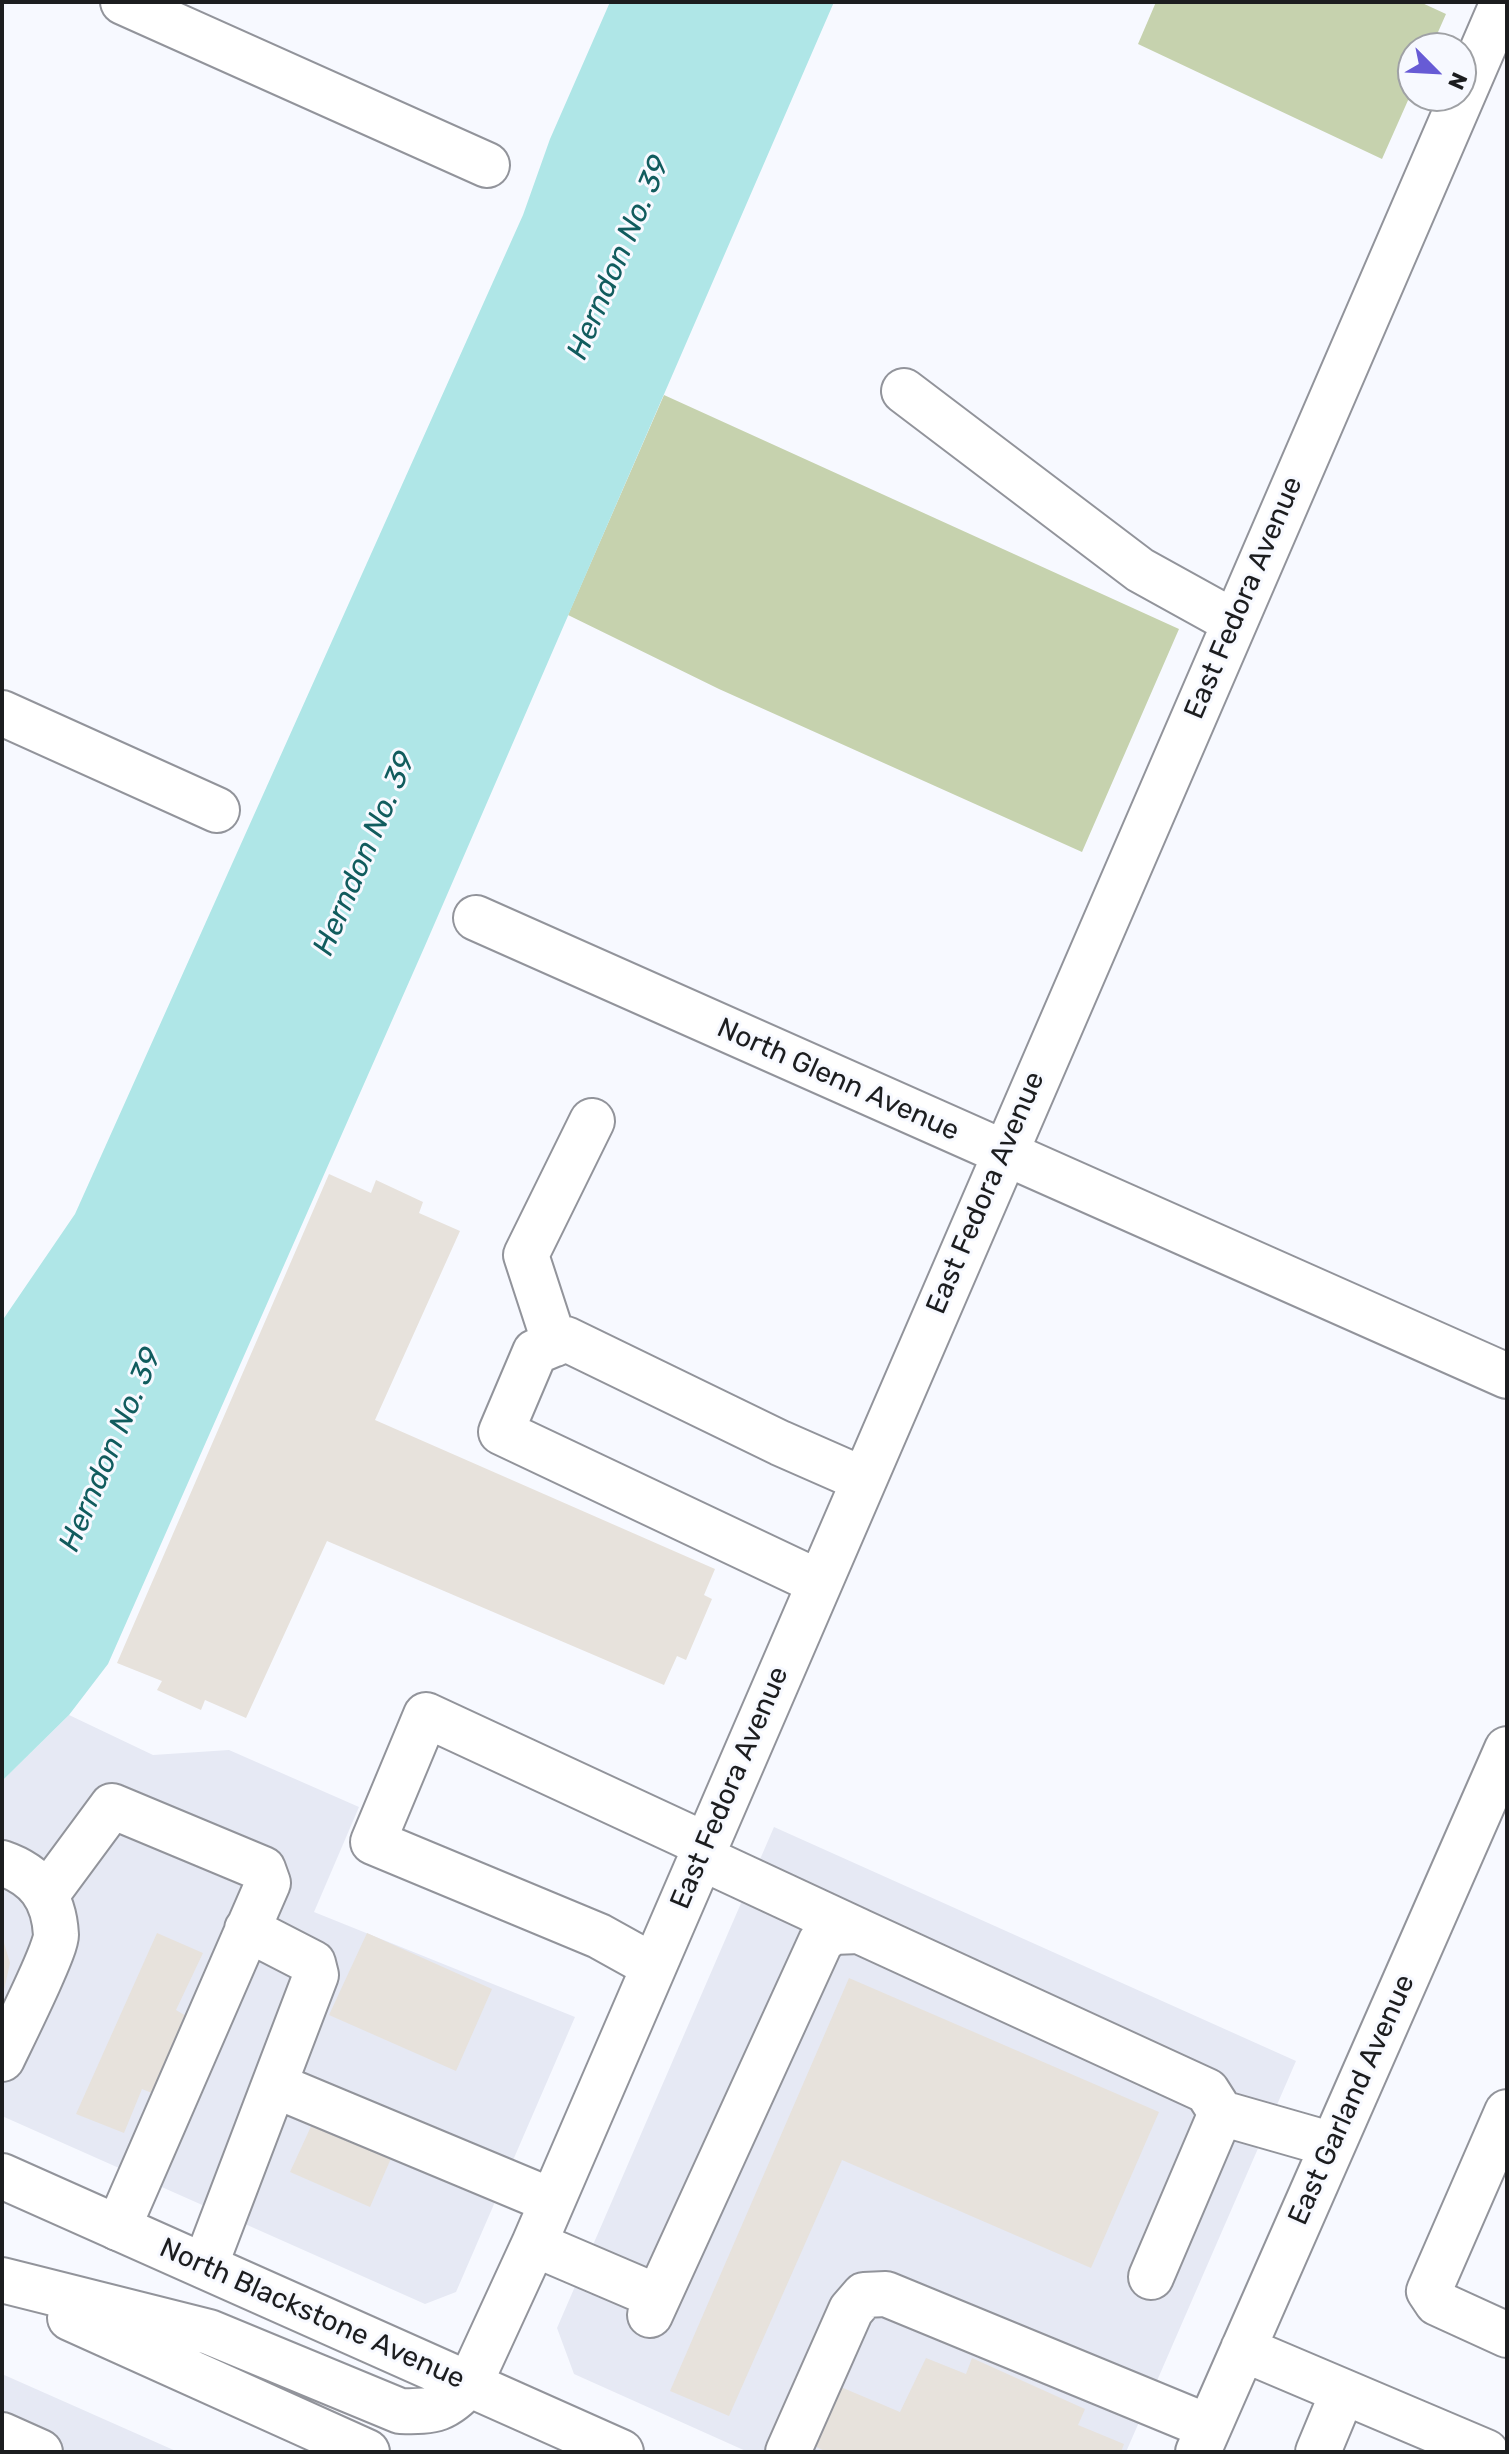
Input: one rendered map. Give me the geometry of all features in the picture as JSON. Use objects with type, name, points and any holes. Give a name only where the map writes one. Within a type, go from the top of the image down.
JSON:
[{"type":"street","points":[[123,2],[487,165]]},
{"type":"street","name":"East Fedora Avenue","points":[[470,2383],[534,2244],[1002,1153],[1503,2]]},
{"type":"street","points":[[904,391],[1140,570],[1234,622]]},
{"type":"street","points":[[2,713],[217,810]]},
{"type":"street","name":"North Glenn Avenue","points":[[476,918],[1507,1376]]},
{"type":"street","points":[[555,1344],[526,1255],[592,1121]]},
{"type":"street","points":[[818,1582],[501,1432],[535,1352],[566,1339],[780,1443],[862,1479]]},
{"type":"street","points":[[653,1966],[599,1936],[373,1842],[426,1715],[859,1931],[1207,2091],[1221,2113],[1333,2145]]},
{"type":"street","name":"East Garland Avenue","points":[[1204,2440],[1507,1749]]},
{"type":"street","points":[[47,1894],[112,1806],[263,1869],[268,1883],[118,2228]]},
{"type":"street","points":[[2,1863],[27,1871],[47,1894],[57,1938],[2,2059]]},
{"type":"street","points":[[205,2266],[316,1975],[313,1963],[247,1929]]},
{"type":"street","points":[[534,2244],[654,2306],[821,1941],[833,1932],[859,1931]]},
{"type":"street","points":[[274,2085],[552,2201]]},
{"type":"street","points":[[1507,2112],[1429,2291],[1437,2303],[1507,2335]]},
{"type":"street","points":[[1151,2277],[1221,2113]]},
{"type":"street","name":"North Blackstone Avenue","points":[[2,2176],[621,2452]]},
{"type":"street","points":[[2,2280],[209,2332],[400,2411],[428,2412],[452,2404],[470,2383]]},
{"type":"street","points":[[2,2287],[367,2452]]},
{"type":"street","points":[[788,2452],[851,2310],[864,2295],[874,2294],[886,2294],[1204,2440]]},
{"type":"street","points":[[1243,2349],[1486,2452]]},
{"type":"street","points":[[1318,2452],[1343,2392]]},
{"type":"street","points":[[2,2435],[40,2452]]},
{"type":"shaded area","points":[[69,1715],[153,1755],[229,1750],[359,1807],[314,1912],[575,2017],[456,2292],[425,2304],[2,2116],[2,1781]]},
{"type":"shaded area","points":[[774,1827],[1296,2061],[1126,2452],[748,2452],[574,2374],[557,2328]]},
{"type":"shaded area","points":[[2,2374],[178,2452],[2,2452]]},
{"type":"green space","points":[[1156,2],[1420,2],[1446,14],[1438,32],[1397,32],[1397,112],[1403,112],[1382,159],[1138,44]]},
{"type":"green space","points":[[664,395],[1179,629],[1082,852],[719,689],[568,615]]},
{"type":"water","name":"Herndon No. 39","points":[[610,2],[834,2],[424,948],[108,1664],[69,1715],[2,1781],[2,1321],[75,1214],[523,215],[550,139]]},
{"type":"building","points":[[329,1174],[371,1193],[376,1180],[423,1202],[419,1213],[460,1231],[375,1420],[715,1569],[704,1595],[712,1599],[686,1660],[677,1656],[664,1685],[327,1541],[246,1718],[205,1700],[201,1710],[157,1690],[162,1681],[117,1663]]},
{"type":"building","points":[[157,1933],[203,1953],[176,2010],[186,2016],[152,2093],[142,2089],[124,2133],[76,2114]]},
{"type":"building","points":[[367,1933],[492,1989],[456,2071],[329,2015]]},
{"type":"building","points":[[2,1936],[10,1963],[3,1995],[2,1995]]},
{"type":"building","points":[[849,1978],[1159,2112],[1091,2268],[842,2160],[729,2416],[670,2391]]},
{"type":"building","points":[[313,2122],[392,2156],[370,2207],[290,2172]]},
{"type":"building","points":[[926,2358],[966,2374],[972,2358],[1085,2409],[1078,2425],[1124,2444],[1121,2452],[827,2452],[810,2444],[836,2385],[900,2412]]}]
